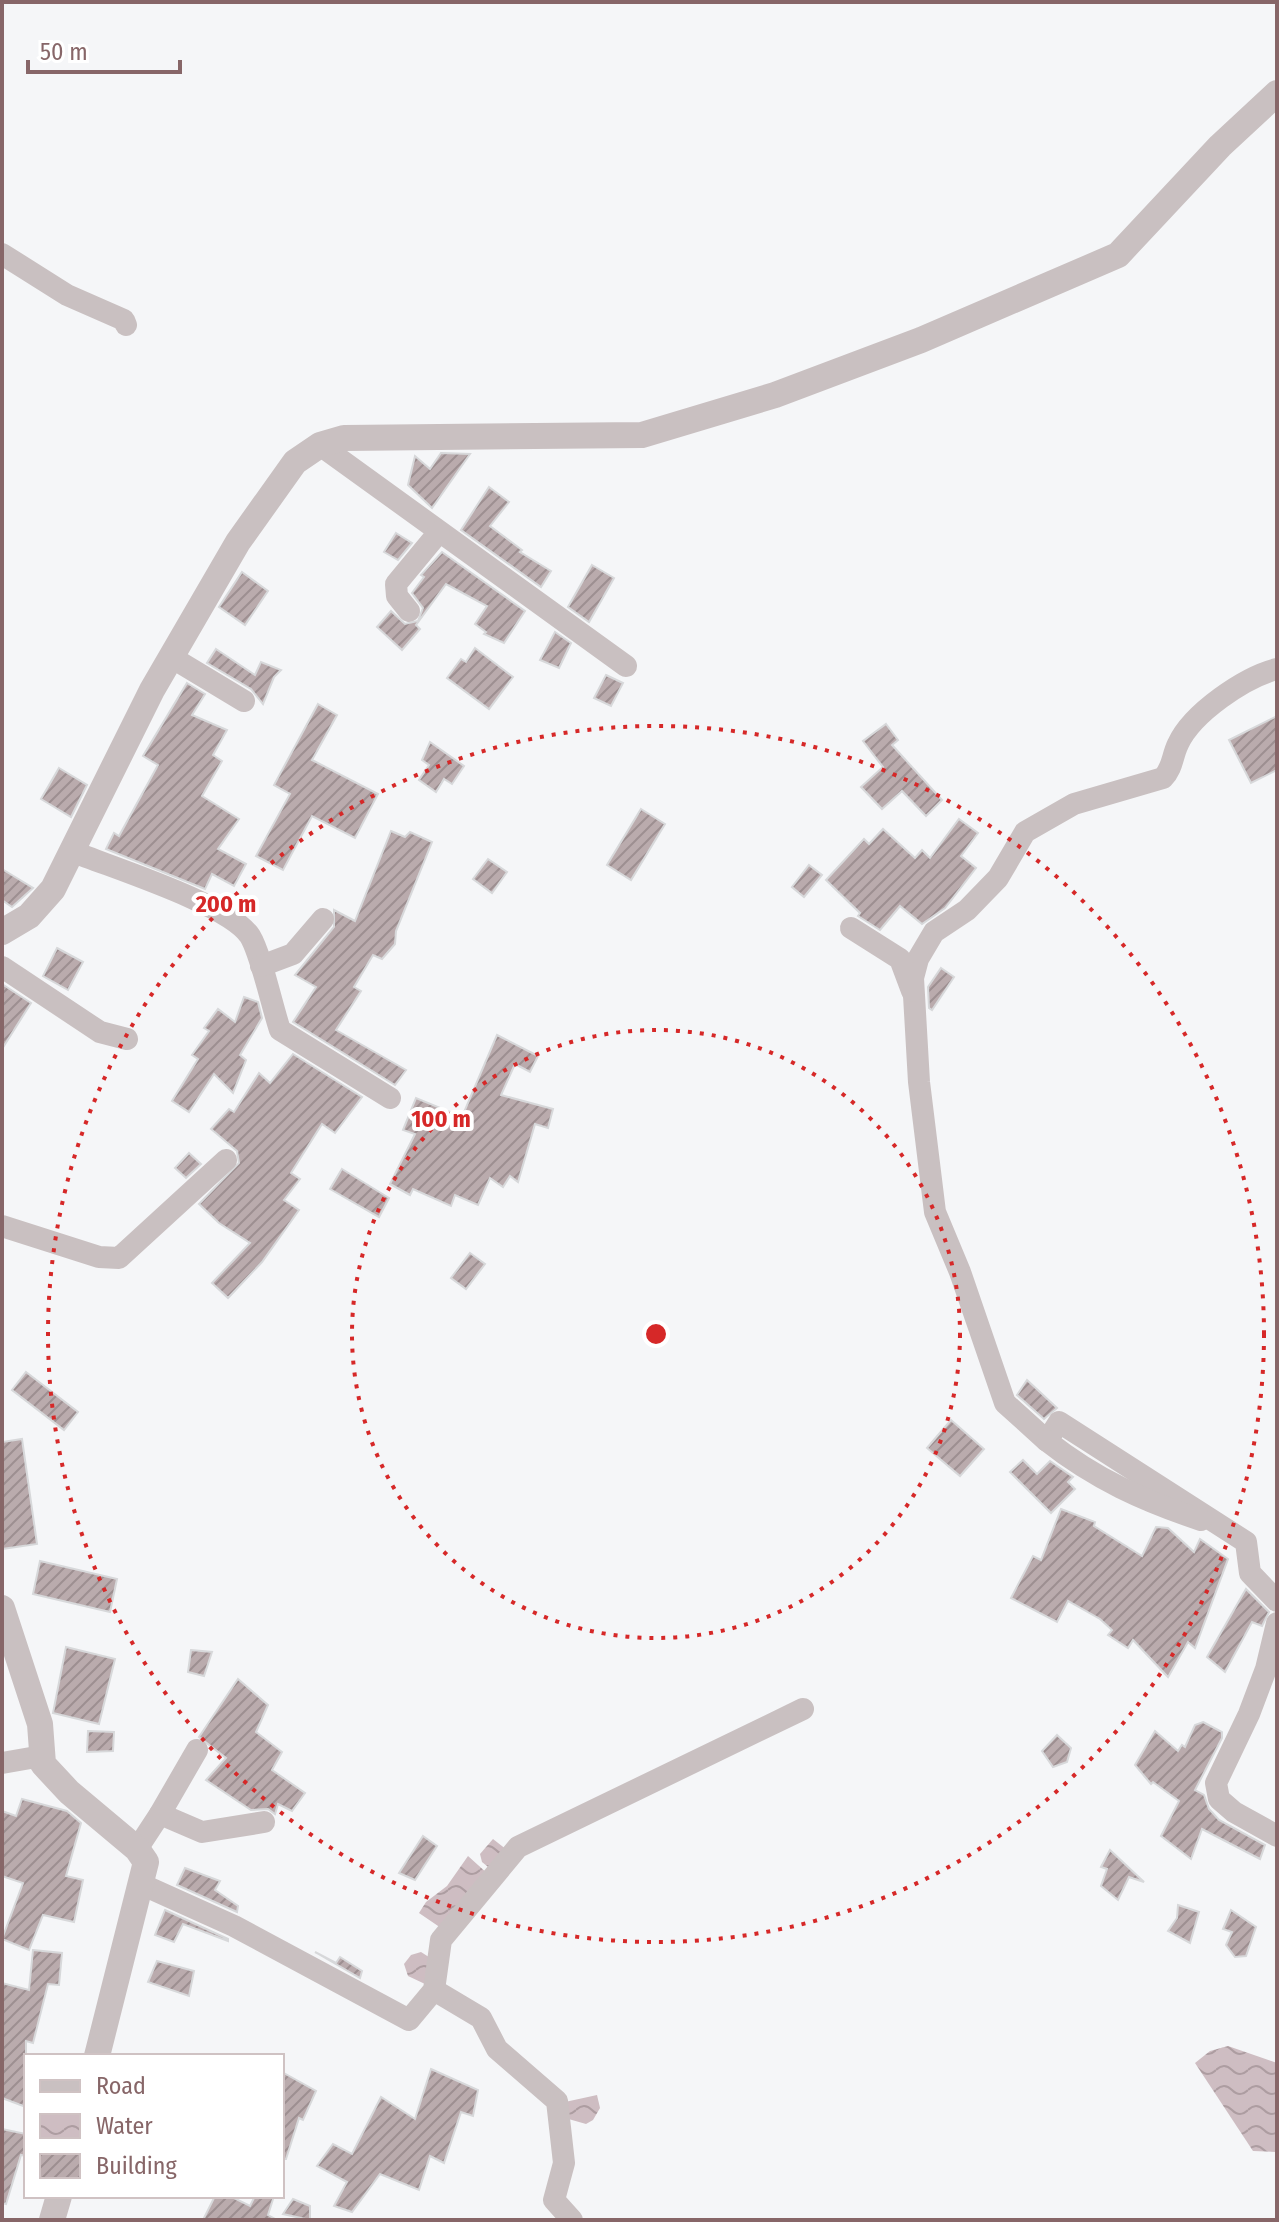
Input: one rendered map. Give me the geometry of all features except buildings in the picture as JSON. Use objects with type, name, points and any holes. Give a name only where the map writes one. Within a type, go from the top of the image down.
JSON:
[{"type":"street","points":[[2,932],[29,916],[53,889],[171,657],[238,542],[295,462],[320,445],[344,438],[642,435],[775,395],[921,340],[1118,255],[1220,146],[1277,93]]},
{"type":"street","points":[[2,254],[67,295],[124,320],[126,325]]},
{"type":"street","points":[[320,445],[626,666]]},
{"type":"street","points":[[409,611],[397,596],[396,584],[439,532]]},
{"type":"street","points":[[171,657],[244,701]]},
{"type":"street","points":[[1277,669],[1265,672],[1211,704],[1178,742],[1170,771],[1163,778],[1074,804],[1025,832],[998,878],[967,910],[934,932],[918,959],[913,996],[923,1126],[935,1212],[960,1272],[1005,1403],[1047,1441],[1059,1422],[1227,1528],[1246,1542],[1250,1573],[1277,1601]]},
{"type":"street","points":[[74,852],[231,917],[251,937],[280,1030],[390,1098]]},
{"type":"street","points":[[261,966],[293,954],[323,919]]},
{"type":"street","points":[[851,928],[900,959],[913,996]]},
{"type":"street","points":[[2,967],[100,1032],[127,1039]]},
{"type":"street","points":[[2,1226],[99,1257],[119,1258],[226,1160]]},
{"type":"street","points":[[2,1608],[40,1724],[45,1746],[43,1764],[60,1783],[137,1849],[146,1862],[143,1885],[98,2054]]},
{"type":"street","points":[[1277,1623],[1266,1669],[1249,1714],[1225,1759],[1216,1791],[1234,1812],[1277,1836]]},
{"type":"street","points":[[143,1885],[234,1926],[405,2019],[413,2018],[434,1990],[441,1940],[518,1847],[803,1709]]},
{"type":"street","points":[[137,1849],[197,1750]]},
{"type":"street","points":[[2,1763],[42,1756]]},
{"type":"street","points":[[160,1814],[202,1832],[264,1822]]},
{"type":"street","points":[[434,1990],[481,2018],[497,2049],[557,2101],[564,2163],[554,2200],[572,2220]]},
{"type":"street","points":[[52,2220],[58,2198]]},
{"type":"water","points":[[493,1839],[507,1850],[493,1871],[482,1862],[480,1854]]},
{"type":"water","points":[[468,1856],[488,1874],[441,1928],[419,1913],[426,1902],[447,1886]]},
{"type":"water","points":[[421,1952],[432,1959],[425,1984],[408,1976],[404,1964],[411,1955]]},
{"type":"water","points":[[1228,2046],[1277,2063],[1276,2152],[1253,2151],[1195,2063],[1210,2051]]},
{"type":"water","points":[[597,2095],[600,2108],[593,2120],[586,2124],[565,2118],[565,2102]]}]
